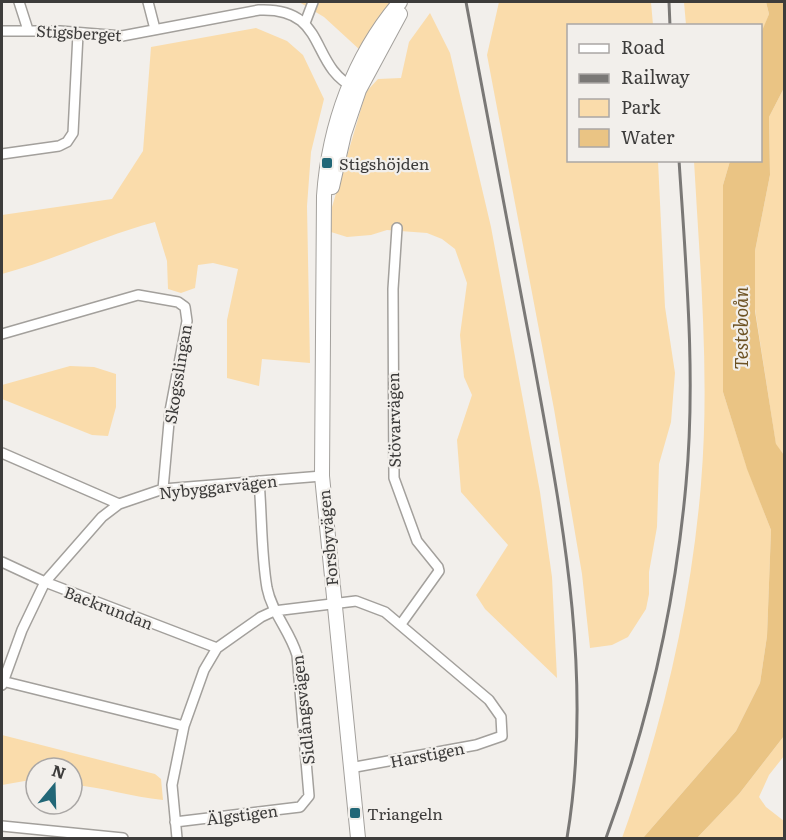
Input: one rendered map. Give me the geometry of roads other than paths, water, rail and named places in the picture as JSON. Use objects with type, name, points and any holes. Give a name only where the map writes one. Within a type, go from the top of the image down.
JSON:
[{"type":"street","points":[[19,2],[28,30]]},
{"type":"street","points":[[148,2],[155,29]]},
{"type":"street","points":[[313,2],[305,23],[339,80],[354,87]]},
{"type":"street","name":"Forsbyvägen","points":[[358,838],[322,476],[324,237],[330,197],[361,60],[400,2]]},
{"type":"street","name":"Forsbyvägen","points":[[354,87],[407,2]]},
{"type":"street","name":"Stigsberget","points":[[2,32],[28,30],[122,36],[278,9],[305,23]]},
{"type":"street","points":[[2,153],[59,146],[67,142],[73,133],[78,34]]},
{"type":"street","name":"Stövarvägen","points":[[397,228],[393,290],[394,478],[417,541],[438,567],[439,572],[401,624]]},
{"type":"street","name":"Skogsslingan","points":[[2,334],[138,295],[178,302],[185,307],[187,321],[170,411],[163,489]]},
{"type":"street","points":[[2,453],[119,504]]},
{"type":"street","name":"Nybyggarvägen","points":[[2,682],[22,630],[45,582],[102,517],[119,504],[163,489],[322,476]]},
{"type":"street","name":"Sidlångsvägen","points":[[259,482],[267,588],[274,611],[293,642],[297,655],[309,784],[306,801]]},
{"type":"street","name":"Backrundan","points":[[2,562],[45,582],[217,648]]},
{"type":"street","points":[[177,838],[172,785],[184,726],[204,670],[217,648],[261,617],[274,611],[333,603],[356,601],[374,606],[401,624]]},
{"type":"street","name":"Harstigen","points":[[350,768],[476,745],[502,736],[501,717],[497,709],[401,624]]},
{"type":"street","points":[[2,682],[184,726]]},
{"type":"street","name":"Älgstigen","points":[[175,822],[300,807],[306,801]]},
{"type":"street","points":[[2,826],[123,838]]},
{"type":"water","name":"Testeboån","points":[[766,2],[784,2],[784,88],[769,117],[770,175],[755,251],[755,311],[776,444],[784,455],[784,736],[739,794],[697,838],[643,838],[736,731],[760,683],[767,636],[771,530],[747,469],[723,392],[723,185],[730,162],[762,162],[762,31],[769,14]]},
{"type":"railway","points":[[466,2],[564,537],[576,657],[577,717],[574,778],[567,838]]},
{"type":"railway","points":[[669,2],[670,24]]},
{"type":"railway","points":[[606,838],[635,752],[658,664],[675,575],[686,484],[690,363],[679,162]]},
{"type":"place","name":"Stigshöjden","points":[[327,163]]},
{"type":"place","name":"Triangeln","points":[[355,813]]}]
